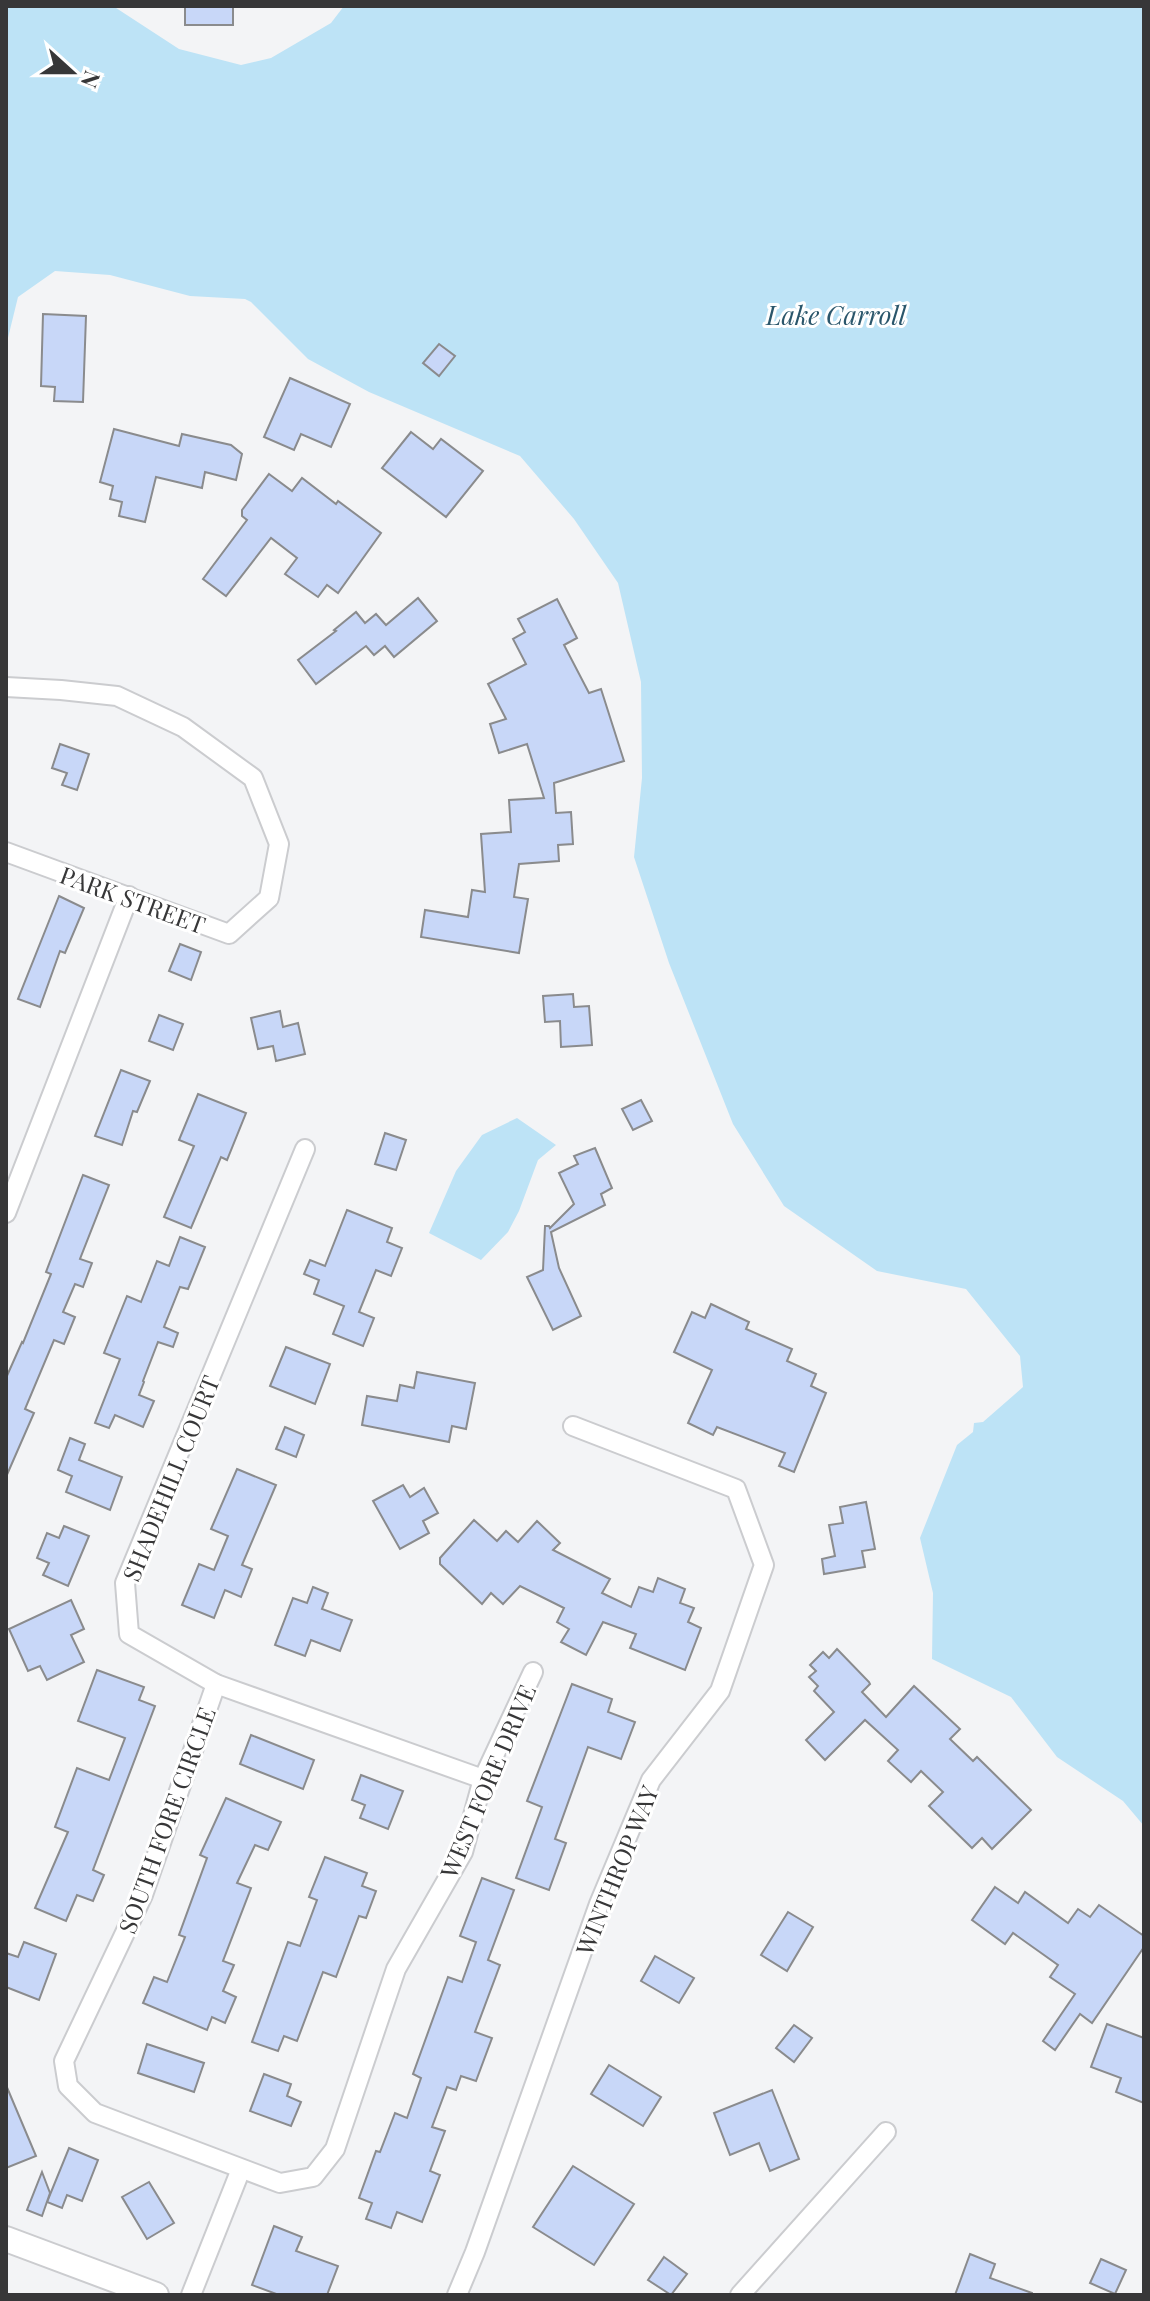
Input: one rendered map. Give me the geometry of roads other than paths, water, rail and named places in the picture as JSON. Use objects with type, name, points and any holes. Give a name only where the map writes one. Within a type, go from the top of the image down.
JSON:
[{"type":"main road","points":[[6,2239],[156,2295]]},
{"type":"street","name":"PARK STREET","points":[[6,687],[117,696],[183,727],[253,778],[279,844],[269,898],[229,934],[6,852]]},
{"type":"street","points":[[6,1213],[129,896]]},
{"type":"street","name":"SHADEHILL COURT","points":[[305,1149],[125,1583],[129,1634],[216,1684],[483,1779]]},
{"type":"street","name":"WINTHROP WAY","points":[[457,2295],[599,1904],[651,1780],[720,1691],[764,1565],[736,1489],[573,1426]]},
{"type":"street","name":"WEST FORE DRIVE","points":[[241,2169],[280,2183],[313,2177],[335,2149],[396,1969],[463,1852],[483,1779],[533,1672]]},
{"type":"street","name":"SOUTH FORE CIRCLE","points":[[216,1684],[143,1895],[64,2061],[68,2086],[95,2113],[241,2169]]},
{"type":"street","points":[[740,2295],[886,2132]]},
{"type":"street","points":[[191,2295],[241,2169]]},
{"type":"water","name":"Lake Carroll","points":[[6,6],[113,6],[179,49],[241,65],[271,58],[331,23],[344,6],[1144,6],[1144,1826],[1123,1801],[1057,1757],[1011,1697],[932,1659],[933,1593],[920,1538],[957,1445],[973,1432],[974,1423],[983,1422],[1023,1387],[1020,1356],[966,1289],[877,1271],[784,1206],[733,1124],[669,963],[634,857],[642,778],[641,682],[618,583],[574,519],[520,456],[369,392],[308,359],[245,299],[190,296],[110,275],[55,271],[18,297],[6,346]]},
{"type":"water","points":[[517,1118],[556,1145],[538,1160],[508,1232],[481,1260],[429,1233],[456,1171],[482,1135]]}]
